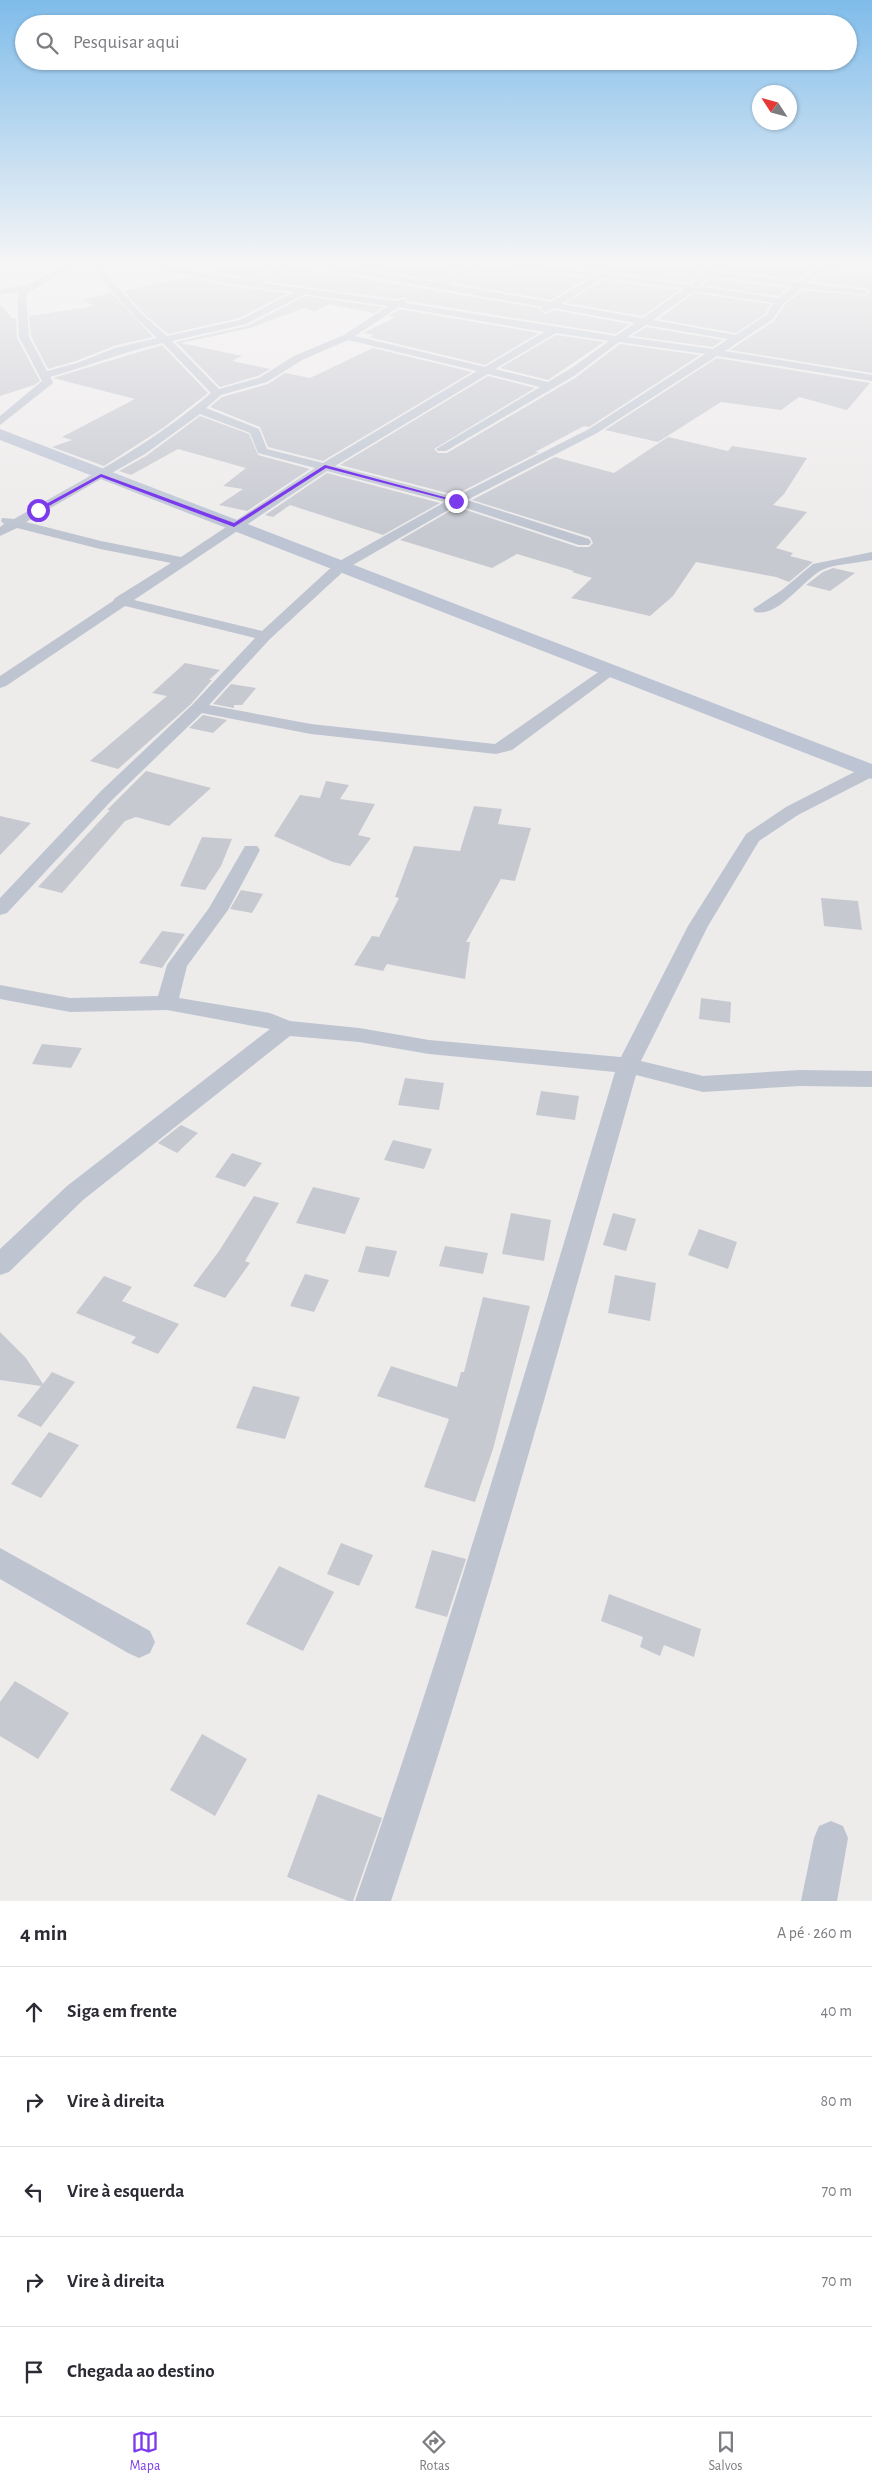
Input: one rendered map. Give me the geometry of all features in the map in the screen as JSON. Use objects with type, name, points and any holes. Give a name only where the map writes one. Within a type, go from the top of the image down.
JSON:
[{"type":"street","points":[[0,422],[48,382],[32,353]]},
{"type":"street","points":[[44,375],[81,365],[112,353]]},
{"type":"street","points":[[179,353],[217,393]]},
{"type":"street","points":[[0,532],[101,475],[200,410],[217,393],[263,380],[298,358],[310,353]]},
{"type":"street","points":[[411,353],[547,385]]},
{"type":"street","points":[[0,683],[120,601],[325,467],[516,353]]},
{"type":"street","points":[[442,449],[547,385],[571,374],[599,353]]},
{"type":"street","points":[[0,909],[107,796],[198,708],[265,636],[340,566],[456,501],[593,431],[715,353]]},
{"type":"street","points":[[720,353],[872,378]]},
{"type":"street","points":[[200,410],[255,431],[262,451],[456,501],[584,542]]},
{"type":"street","points":[[0,434],[101,475],[612,669],[871,772]]},
{"type":"street","points":[[0,519],[100,545],[181,561]]},
{"type":"street","points":[[760,609],[787,593],[818,567],[872,556]]},
{"type":"street","points":[[120,601],[265,636]]},
{"type":"street","points":[[198,708],[311,729],[496,749],[506,746],[612,669]]},
{"type":"street","points":[[373,1901],[420,1764],[487,1549],[628,1065],[698,926],[752,838],[792,811],[871,772]]},
{"type":"street","points":[[167,1003],[177,965],[218,910],[251,850]]},
{"type":"street","points":[[0,992],[70,1005],[167,1003],[270,1020],[286,1028],[359,1035],[429,1047],[628,1065],[703,1084],[800,1078],[872,1079]]},
{"type":"street","points":[[0,1265],[75,1193],[286,1028]]},
{"type":"street","points":[[0,1563],[139,1642]]},
{"type":"street","points":[[819,1901],[831,1838]]},
{"type":"building","points":[[0,353],[25,353],[40,381],[34,385],[0,396]]},
{"type":"building","points":[[40,353],[97,353],[76,361],[48,369]]},
{"type":"building","points":[[137,353],[169,353],[208,393],[163,428],[104,466],[52,447],[72,440],[62,437],[135,399],[53,378]]},
{"type":"building","points":[[186,353],[227,353],[242,356],[232,361],[270,369],[258,376],[220,387]]},
{"type":"building","points":[[363,353],[392,353],[472,372],[323,461],[268,447],[260,427],[210,407],[222,397],[268,384],[285,373],[310,378]]},
{"type":"building","points":[[434,353],[506,353],[485,365]]},
{"type":"building","points":[[526,353],[588,353],[548,380],[500,368]]},
{"type":"building","points":[[608,353],[683,353],[700,355],[589,427],[584,426],[535,452],[539,452],[455,495],[340,465],[488,376],[535,388],[434,449],[438,453],[447,453],[575,378]]},
{"type":"building","points":[[747,353],[872,353],[872,373]]},
{"type":"building","points":[[717,358],[870,383],[847,410],[799,397],[781,410],[721,402],[658,442],[605,430]]},
{"type":"building","points":[[200,416],[249,434],[258,455],[310,469],[247,511],[219,505],[243,489],[223,486],[246,468],[178,449],[131,475],[119,471],[146,456]]},
{"type":"building","points":[[668,437],[728,451],[732,446],[807,458],[784,494],[773,505],[807,512],[776,548],[793,553],[790,556],[813,562],[789,582],[776,577],[696,562],[673,596],[650,616],[571,598],[592,578],[572,572],[574,571],[517,554],[492,568],[400,540],[457,507],[578,547],[589,547],[593,543],[590,537],[472,500],[555,457],[614,473]]},
{"type":"building","points":[[327,473],[440,503],[383,535],[290,505],[273,517],[265,515]]},
{"type":"building","points":[[833,568],[855,573],[830,591],[806,585],[823,572]]},
{"type":"building","points":[[185,663],[220,670],[209,680],[212,680],[191,704],[118,769],[90,761],[167,696],[152,693]]},
{"type":"building","points":[[231,684],[256,688],[242,705],[234,705],[234,708],[213,704]]},
{"type":"building","points":[[203,715],[227,720],[213,733],[189,728]]},
{"type":"building","points":[[146,771],[211,788],[169,826],[136,817],[125,821],[62,893],[38,887],[110,810],[107,810]]},
{"type":"building","points":[[326,781],[349,785],[340,799],[375,804],[358,835],[371,838],[350,866],[333,862],[274,836],[300,795],[320,798]]},
{"type":"building","points":[[474,806],[502,809],[498,824],[531,828],[515,881],[501,879],[466,942],[470,942],[465,979],[387,964],[383,971],[354,965],[372,936],[379,937],[399,898],[395,897],[414,846],[460,851]]},
{"type":"building","points":[[0,816],[31,823],[0,855]]},
{"type":"building","points":[[202,837],[232,839],[221,866],[205,890],[180,886]]},
{"type":"building","points":[[241,890],[263,894],[252,913],[230,909]]},
{"type":"building","points":[[821,898],[858,901],[862,930],[824,926]]},
{"type":"building","points":[[162,931],[185,934],[162,968],[139,963]]},
{"type":"building","points":[[701,998],[731,1002],[730,1023],[699,1019]]},
{"type":"building","points":[[42,1044],[82,1048],[71,1068],[32,1064]]},
{"type":"building","points":[[405,1078],[444,1083],[439,1110],[398,1105]]},
{"type":"building","points":[[541,1091],[579,1096],[575,1120],[536,1115]]},
{"type":"building","points":[[181,1125],[198,1133],[177,1153],[158,1143]]},
{"type":"building","points":[[393,1140],[432,1149],[424,1169],[384,1160]]},
{"type":"building","points":[[232,1153],[262,1163],[245,1187],[215,1177]]},
{"type":"building","points":[[313,1187],[360,1198],[345,1234],[296,1223]]},
{"type":"building","points":[[254,1196],[279,1203],[245,1261],[250,1263],[225,1298],[193,1286],[219,1251]]},
{"type":"building","points":[[511,1213],[551,1220],[544,1261],[502,1254]]},
{"type":"building","points":[[613,1213],[636,1219],[626,1251],[603,1245]]},
{"type":"building","points":[[699,1229],[737,1242],[728,1269],[688,1255]]},
{"type":"building","points":[[366,1246],[397,1251],[389,1277],[358,1272]]},
{"type":"building","points":[[445,1246],[488,1253],[483,1274],[439,1266]]},
{"type":"building","points":[[305,1274],[329,1280],[314,1312],[290,1306]]},
{"type":"building","points":[[615,1275],[656,1283],[650,1321],[608,1313]]},
{"type":"building","points":[[104,1276],[132,1287],[122,1301],[179,1324],[158,1354],[131,1343],[136,1337],[76,1313]]},
{"type":"building","points":[[483,1297],[530,1306],[493,1449],[475,1502],[424,1487],[449,1419],[377,1396],[391,1366],[457,1387],[461,1372],[464,1372]]},
{"type":"building","points":[[0,1332],[26,1358],[43,1384],[52,1372],[75,1382],[41,1427],[17,1416],[41,1386],[0,1380]]},
{"type":"building","points":[[253,1386],[300,1397],[285,1439],[236,1428]]},
{"type":"building","points":[[49,1432],[79,1445],[41,1498],[11,1484]]},
{"type":"building","points":[[341,1543],[373,1555],[359,1586],[327,1574]]},
{"type":"building","points":[[432,1550],[466,1559],[447,1617],[415,1608]]},
{"type":"building","points":[[279,1566],[334,1592],[303,1651],[246,1624]]},
{"type":"building","points":[[609,1594],[701,1629],[694,1657],[664,1645],[660,1656],[640,1647],[643,1637],[601,1621]]},
{"type":"building","points":[[15,1681],[69,1713],[38,1759],[0,1736],[0,1702]]},
{"type":"building","points":[[202,1734],[247,1759],[215,1816],[170,1790]]},
{"type":"building","points":[[318,1794],[382,1818],[353,1901],[348,1901],[287,1877]]},
{"type":"route","points":[[38,510],[101,475],[234,526],[325,467],[456,501]]}]
